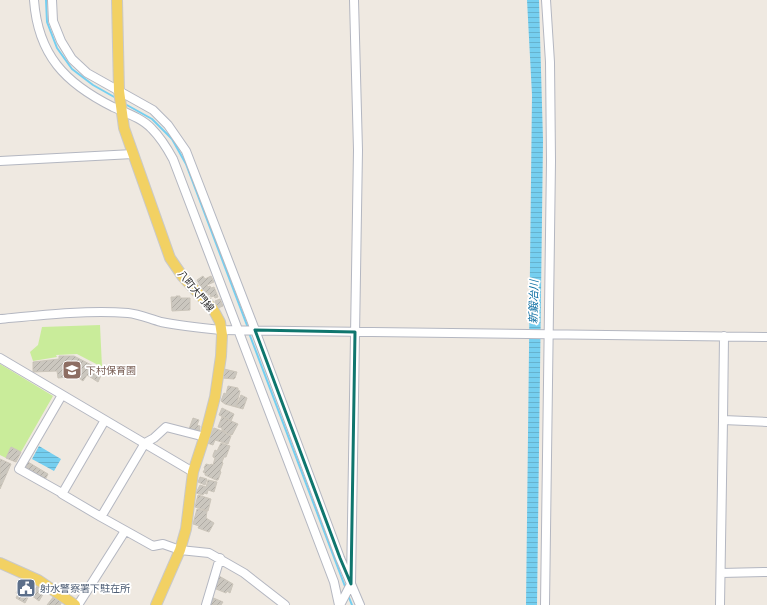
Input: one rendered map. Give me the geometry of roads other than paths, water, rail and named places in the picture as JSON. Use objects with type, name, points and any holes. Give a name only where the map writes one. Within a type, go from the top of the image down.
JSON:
[{"type":"main road","name":"八町大門線","points":[[116,0],[119,91],[124,128],[170,258],[183,277],[213,309],[220,322],[222,330],[221,356],[216,396],[194,472],[186,529],[180,550],[156,605]]},
{"type":"main road","points":[[0,563],[38,580],[75,605]]},
{"type":"street","points":[[34,0],[35,17],[44,44],[55,64],[78,86],[97,99],[135,117],[152,128],[173,159],[334,582],[340,605]]},
{"type":"street","points":[[52,0],[53,21],[61,41],[72,59],[87,73],[153,110],[168,125],[186,152],[255,330],[340,558],[360,605]]},
{"type":"street","points":[[340,605],[351,584],[358,150],[354,0]]},
{"type":"street","points":[[545,605],[546,334],[550,70],[546,0]]},
{"type":"street","points":[[0,161],[133,154]]},
{"type":"street","points":[[0,319],[48,314],[102,312],[130,313],[159,321],[186,326],[222,330],[767,337]]},
{"type":"street","points":[[720,605],[724,336]]},
{"type":"street","points":[[0,358],[194,472]]},
{"type":"street","points":[[62,395],[19,469],[153,546],[163,544],[180,550],[209,553],[220,558],[244,573],[285,605]]},
{"type":"street","points":[[62,494],[105,420]]},
{"type":"street","points":[[723,420],[767,422]]},
{"type":"street","points":[[101,517],[144,443],[154,438],[166,427],[204,437]]},
{"type":"street","points":[[75,605],[126,530]]},
{"type":"street","points":[[206,605],[220,558]]},
{"type":"street","points":[[721,573],[767,572]]},
{"type":"water","name":"新鍛冶川","points":[[527,0],[539,0],[543,140],[537,605],[526,605],[532,95]]},
{"type":"water","points":[[39,446],[61,459],[54,471],[32,459]]},
{"type":"waterway","points":[[46,0],[47,22],[57,48],[72,69],[93,85],[116,98]]},
{"type":"waterway","points":[[125,104],[152,119],[172,139],[186,164],[248,328]]},
{"type":"waterway","points":[[249,333],[346,589]]},
{"type":"waterway","points":[[348,595],[352,605]]},
{"type":"place","name":"下村保育園","points":[[72,370]]},
{"type":"place","name":"射水警察署下駐在所","points":[[26,588]]}]
